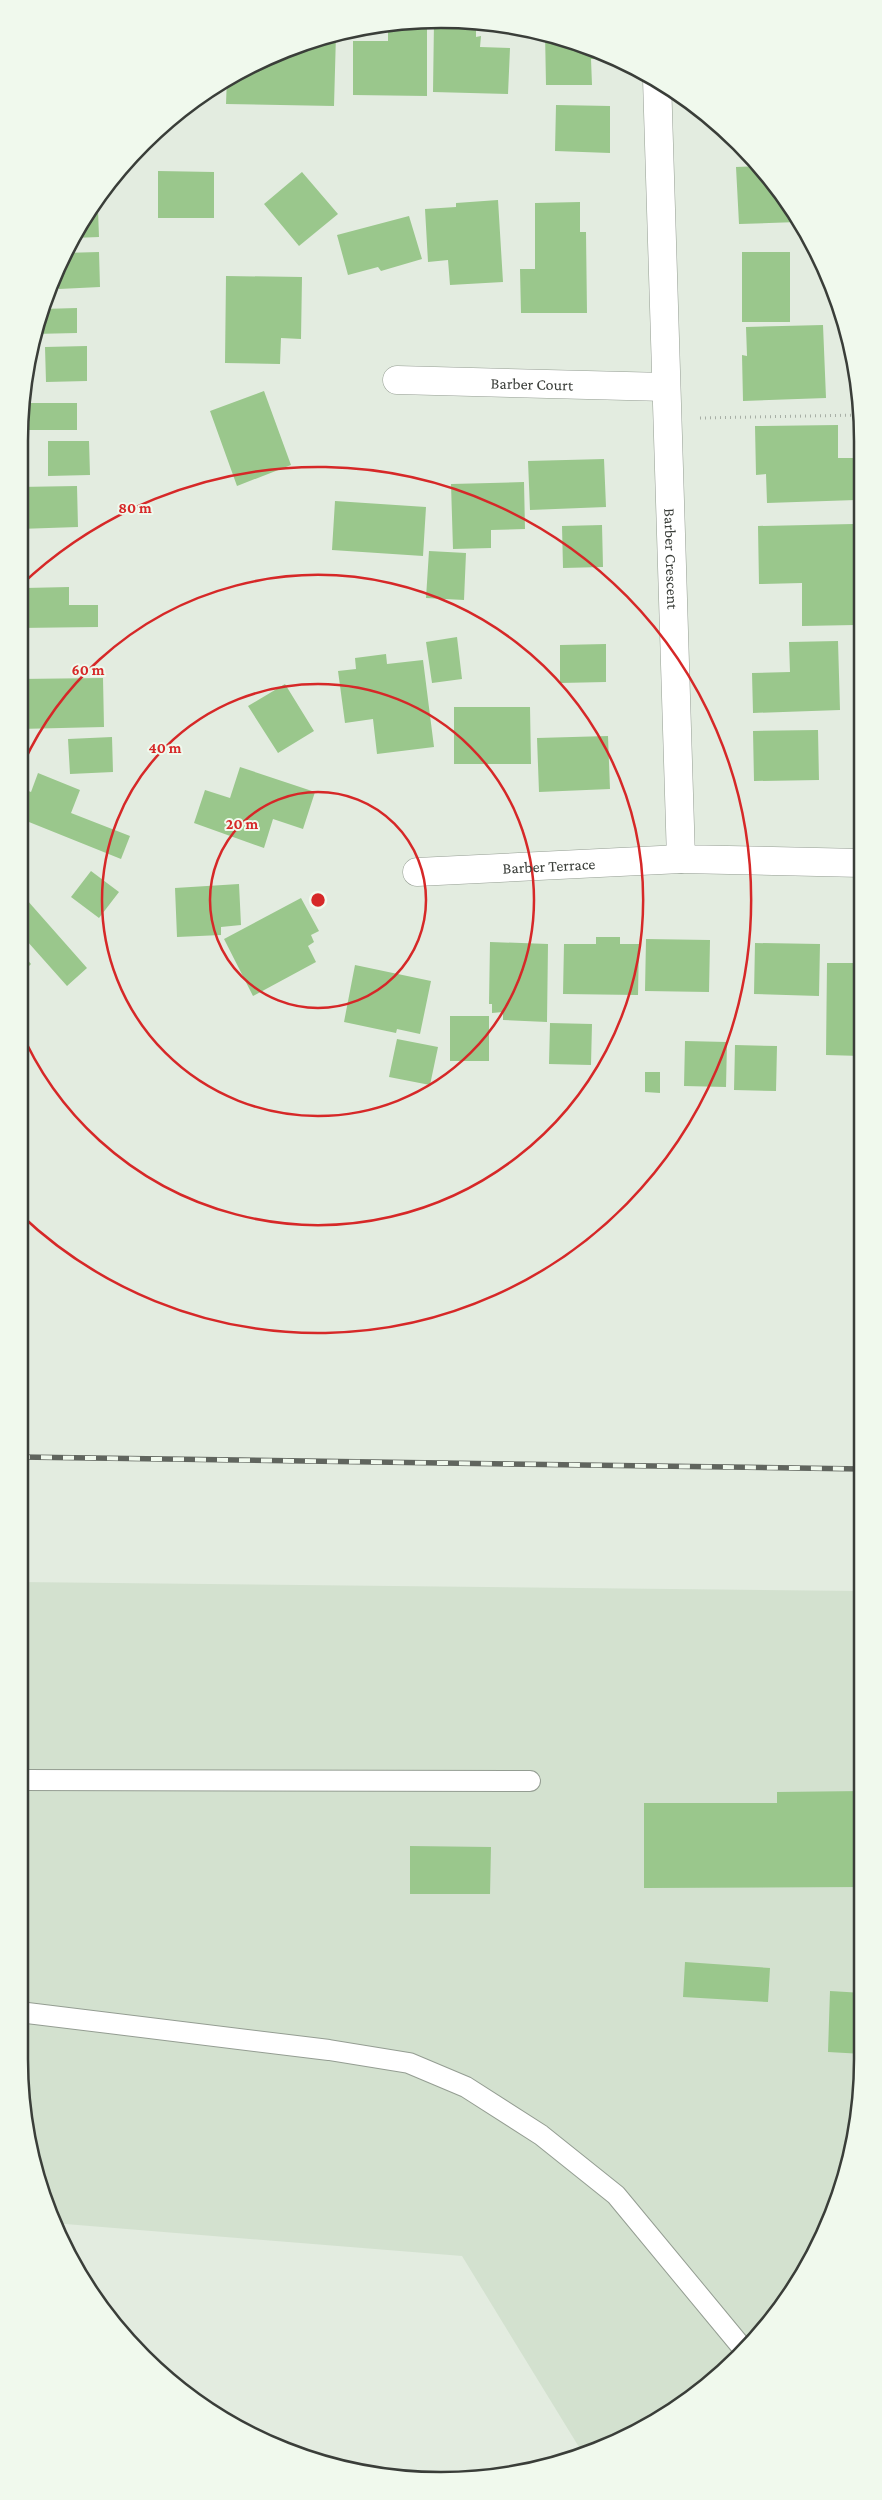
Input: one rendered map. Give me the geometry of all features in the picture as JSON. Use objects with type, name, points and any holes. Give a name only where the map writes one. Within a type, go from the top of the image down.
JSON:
[{"type":"street","name":"Barber Crescent","points":[[657,89],[681,859]]},
{"type":"street","name":"Barber Court","points":[[397,380],[666,387]]},
{"type":"street","points":[[681,859],[854,863]]},
{"type":"street","name":"Barber Terrace","points":[[417,872],[681,859]]},
{"type":"lane","points":[[28,1780],[530,1781]]},
{"type":"lane","points":[[28,2013],[319,2049],[409,2063],[466,2087],[541,2135],[616,2195],[740,2344]]},
{"type":"path","points":[[668,422],[701,418],[854,415]]},
{"type":"shaded area","points":[[28,1582],[854,1591],[854,2086],[847,2140],[833,2192],[812,2242],[799,2266],[785,2289],[752,2332],[714,2370],[671,2403],[648,2417],[624,2430],[580,2449],[462,2256],[62,2224],[49,2192],[35,2140],[28,2086]]},
{"type":"building","points":[[427,28],[427,96],[353,95],[353,41],[388,41],[388,31]]},
{"type":"building","points":[[434,28],[476,29],[476,37],[481,36],[480,47],[510,48],[508,94],[433,92]]},
{"type":"building","points":[[545,41],[574,49],[597,58],[591,59],[592,85],[546,85]]},
{"type":"building","points":[[336,42],[334,106],[226,104],[227,87],[234,83],[283,59],[308,49]]},
{"type":"building","points":[[556,105],[610,106],[610,153],[555,151]]},
{"type":"building","points":[[750,166],[792,222],[739,224],[736,167]]},
{"type":"building","points":[[158,171],[214,172],[214,218],[158,218]]},
{"type":"building","points":[[302,172],[338,214],[299,246],[264,204]]},
{"type":"building","points":[[498,200],[503,282],[450,285],[448,260],[428,262],[425,209],[456,207],[456,203]]},
{"type":"building","points":[[580,202],[580,232],[586,232],[587,313],[521,313],[520,269],[535,269],[535,203]]},
{"type":"building","points":[[98,210],[98,210],[99,237],[81,238]]},
{"type":"building","points":[[409,216],[422,259],[381,271],[378,267],[348,275],[337,235]]},
{"type":"building","points":[[99,252],[100,287],[59,289],[59,284],[73,253]]},
{"type":"building","points":[[742,252],[790,252],[790,322],[742,322]]},
{"type":"building","points":[[226,276],[302,277],[301,339],[281,338],[280,364],[225,363]]},
{"type":"building","points":[[77,308],[77,333],[42,334],[49,309]]},
{"type":"building","points":[[823,325],[826,398],[743,401],[742,355],[747,356],[746,327]]},
{"type":"building","points":[[87,346],[87,381],[46,382],[45,347]]},
{"type":"building","points":[[31,391],[31,403],[77,403],[77,430],[28,430]]},
{"type":"building","points":[[264,391],[291,465],[237,486],[210,411]]},
{"type":"building","points":[[838,425],[838,458],[854,458],[854,500],[767,503],[766,474],[756,475],[755,426]]},
{"type":"building","points":[[48,441],[89,441],[90,475],[48,476]]},
{"type":"building","points":[[604,459],[606,507],[530,510],[528,461]]},
{"type":"building","points":[[524,482],[525,529],[491,530],[491,548],[453,549],[451,484]]},
{"type":"building","points":[[77,486],[78,527],[28,529],[28,487]]},
{"type":"building","points":[[335,501],[426,507],[423,556],[332,550]]},
{"type":"building","points":[[853,524],[854,625],[802,626],[802,583],[759,584],[758,526]]},
{"type":"building","points":[[602,525],[603,567],[563,568],[562,526]]},
{"type":"building","points":[[429,551],[466,553],[464,600],[426,598]]},
{"type":"building","points":[[69,587],[69,605],[98,605],[98,627],[28,628],[28,588]]},
{"type":"building","points":[[457,637],[462,679],[432,683],[426,642]]},
{"type":"building","points":[[838,641],[840,710],[753,713],[752,673],[790,672],[789,642]]},
{"type":"building","points":[[606,644],[606,682],[560,683],[560,645]]},
{"type":"building","points":[[386,654],[387,664],[423,660],[434,747],[377,754],[373,719],[345,723],[338,671],[356,669],[355,658]]},
{"type":"building","points":[[103,678],[104,727],[28,729],[28,679]]},
{"type":"building","points":[[285,684],[314,731],[278,753],[248,706]]},
{"type":"building","points":[[454,707],[530,707],[531,764],[454,764]]},
{"type":"building","points":[[818,730],[819,780],[754,781],[753,731]]},
{"type":"building","points":[[608,736],[610,789],[539,792],[537,738]]},
{"type":"building","points":[[112,737],[113,772],[70,774],[68,739]]},
{"type":"building","points":[[240,767],[315,792],[303,829],[273,819],[264,848],[194,823],[205,790],[230,798]]},
{"type":"building","points":[[38,773],[80,790],[71,813],[130,836],[121,859],[28,822],[28,791],[31,792]]},
{"type":"building","points":[[91,871],[119,892],[99,918],[71,897]]},
{"type":"building","points":[[239,884],[241,925],[221,927],[221,935],[177,937],[175,888]]},
{"type":"building","points":[[301,898],[319,931],[311,935],[314,942],[308,946],[316,962],[253,996],[224,939]]},
{"type":"building","points":[[28,901],[87,968],[67,986],[28,942]]},
{"type":"building","points":[[596,937],[620,937],[620,944],[639,944],[638,995],[563,994],[564,944],[596,944]]},
{"type":"building","points":[[646,939],[710,940],[709,992],[645,991]]},
{"type":"building","points":[[490,942],[548,944],[547,1022],[503,1020],[503,1012],[492,1013],[492,1004],[489,1004]]},
{"type":"building","points":[[755,943],[820,944],[819,996],[754,994]]},
{"type":"building","points":[[827,963],[854,963],[854,1056],[826,1055]]},
{"type":"building","points":[[355,965],[431,981],[420,1034],[397,1029],[396,1033],[344,1022]]},
{"type":"building","points":[[450,1016],[489,1016],[489,1061],[450,1061]]},
{"type":"building","points":[[550,1023],[592,1024],[591,1065],[549,1064]]},
{"type":"building","points":[[397,1039],[438,1047],[430,1085],[389,1077]]},
{"type":"building","points":[[685,1041],[727,1042],[726,1087],[684,1086]]},
{"type":"building","points":[[735,1045],[777,1046],[776,1091],[734,1090]]},
{"type":"building","points":[[645,1072],[660,1072],[660,1093],[645,1092]]},
{"type":"building","points":[[854,1791],[854,1887],[644,1888],[644,1803],[777,1803],[777,1792]]},
{"type":"building","points":[[410,1846],[491,1847],[490,1894],[410,1894]]},
{"type":"building","points":[[685,1962],[770,1968],[768,2002],[683,1997]]},
{"type":"building","points":[[830,1991],[854,1992],[854,2053],[828,2052]]},
{"type":"railway","points":[[28,1457],[854,1469]]}]
